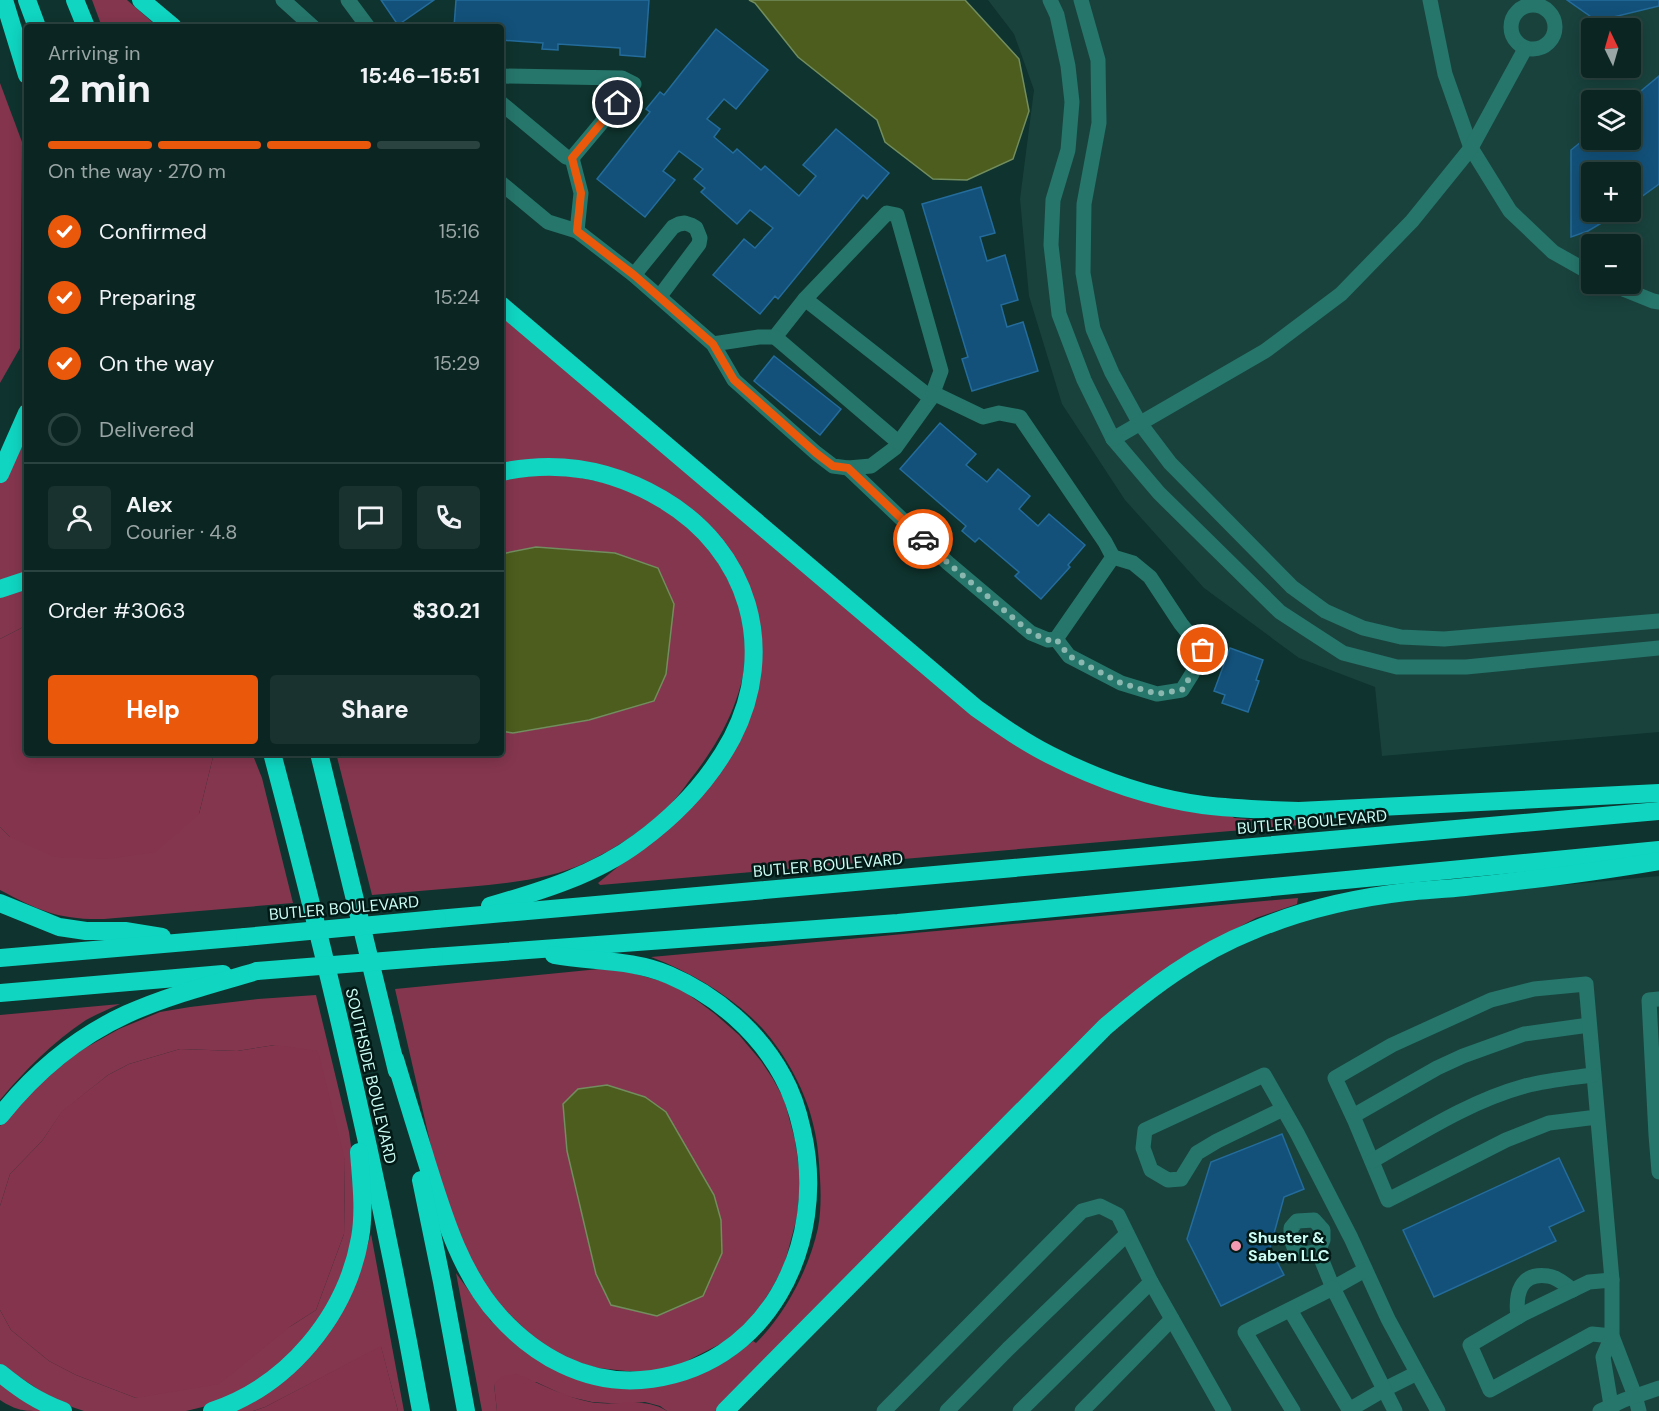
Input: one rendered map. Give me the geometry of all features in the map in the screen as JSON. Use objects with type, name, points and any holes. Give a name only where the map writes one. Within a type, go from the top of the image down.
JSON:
[{"type":"highway","points":[[4,0],[24,65]]},
{"type":"highway","points":[[27,0],[36,24]]},
{"type":"highway","points":[[75,0],[85,24]]},
{"type":"highway","points":[[141,0],[169,24]]},
{"type":"highway","points":[[504,308],[976,708],[1024,740],[1082,770],[1171,799],[1200,805],[1265,810],[1299,811],[1659,793]]},
{"type":"highway","points":[[0,474],[24,420]]},
{"type":"highway","points":[[438,919],[488,907],[549,887],[597,868],[638,843],[677,810],[720,757],[741,717],[749,693],[753,670],[752,626],[742,588],[733,569],[720,551],[707,534],[689,518],[652,493],[608,475],[564,467],[518,468],[504,471]]},
{"type":"highway","points":[[0,589],[24,581]]},
{"type":"highway","points":[[261,756],[297,849]]},
{"type":"highway","name":"SOUTHSIDE BOULEVARD","points":[[273,756],[351,1069],[421,1411]]},
{"type":"highway","name":"SOUTHSIDE BOULEVARD","points":[[320,756],[395,1059],[440,1271],[466,1411]]},
{"type":"highway","points":[[329,756],[342,842]]},
{"type":"highway","name":"BUTLER BOULEVARD","points":[[0,958],[1659,811]]},
{"type":"highway","points":[[0,993],[257,970],[910,922],[1659,850]]},
{"type":"highway","points":[[725,1411],[1105,1028],[1159,983],[1196,959],[1252,931],[1307,911],[1340,903],[1406,892],[1578,874],[1659,861]]},
{"type":"highway","points":[[0,903],[59,927],[86,931],[125,931],[184,941]]},
{"type":"highway","points":[[395,1059],[438,1198],[459,1254],[486,1300],[499,1316],[530,1345],[549,1358],[581,1373],[633,1380],[652,1379],[685,1371],[716,1358],[746,1336],[772,1306],[793,1268],[800,1248],[807,1207],[808,1163],[805,1142],[793,1098],[784,1078],[744,1026],[728,1011],[690,985],[667,974],[644,967],[620,962],[576,959],[529,950]]},
{"type":"highway","points":[[0,1116],[24,1087],[45,1068],[68,1048],[97,1030],[126,1014],[157,1002],[257,970]]},
{"type":"highway","points":[[212,1411],[243,1398],[266,1384],[289,1365],[321,1329],[346,1286],[361,1237],[362,1208],[351,1069]]},
{"type":"highway","points":[[0,1373],[39,1401],[63,1411]]},
{"type":"street","points":[[283,0],[311,24]]},
{"type":"street","points":[[348,0],[366,24]]},
{"type":"street","points":[[1050,0],[1057,15],[1068,66],[1072,102],[1068,150],[1053,200],[1051,245],[1059,314],[1084,380],[1113,439],[1159,493],[1280,612],[1343,653],[1397,667],[1466,667],[1659,648]]},
{"type":"street","points":[[1081,0],[1098,60],[1099,123],[1084,204],[1083,273],[1093,329],[1112,373],[1139,422],[1170,463],[1292,587],[1325,612],[1364,628],[1401,637],[1444,639],[1659,621]]},
{"type":"street","points":[[1430,0],[1445,74],[1471,148],[1510,211],[1553,252],[1581,268]]},
{"type":"street","points":[[1113,439],[1265,351],[1341,294],[1412,221],[1471,148],[1525,49]]},
{"type":"street","points":[[504,76],[622,78],[634,84],[572,158]]},
{"type":"street","points":[[504,105],[566,157],[572,158]]},
{"type":"street","points":[[572,158],[581,193],[577,231]]},
{"type":"street","points":[[504,185],[548,222],[577,231],[660,296],[713,344],[734,380],[816,453],[833,466],[848,468],[871,466],[895,448],[932,396],[941,371],[897,214],[888,213],[805,299],[775,337]]},
{"type":"street","points":[[634,275],[673,227],[685,223],[696,228],[700,238],[699,244],[660,296]]},
{"type":"street","points":[[1636,294],[1659,302]]},
{"type":"street","points":[[805,299],[932,396],[983,417],[999,412],[1020,417],[1113,557],[1133,563],[1150,577],[1181,624],[1203,650],[1182,690],[1157,694],[1121,683],[1069,656],[1056,639]]},
{"type":"street","points":[[713,344],[775,337],[898,442]]},
{"type":"street","points":[[848,468],[948,563],[1031,633],[1048,640],[1056,639],[1113,557]]},
{"type":"street","points":[[1597,1117],[1549,1123],[1506,1140],[1388,1200],[1335,1078],[1412,1035],[1491,1000],[1534,989],[1586,984],[1612,1280],[1612,1336],[1637,1404]]},
{"type":"street","points":[[1659,999],[1649,1000],[1655,1044],[1659,1172]]},
{"type":"street","points":[[1353,1116],[1437,1068],[1463,1056],[1524,1034],[1589,1025]]},
{"type":"street","points":[[1283,1109],[1197,1153],[1181,1179],[1168,1180],[1151,1170],[1143,1148],[1145,1130],[1264,1075],[1283,1109],[1346,1228],[1388,1319],[1438,1411]]},
{"type":"street","points":[[1372,1161],[1463,1110],[1494,1097],[1534,1084],[1593,1076]]},
{"type":"street","points":[[884,1411],[1082,1211],[1100,1206],[1118,1215],[1151,1282],[1220,1410]]},
{"type":"street","points":[[947,1411],[1008,1348],[1127,1234]]},
{"type":"street","points":[[1318,1251],[1333,1288],[1395,1411]]},
{"type":"street","points":[[1293,1411],[1245,1332],[1365,1270]]},
{"type":"street","points":[[1518,1317],[1517,1295],[1522,1285],[1528,1280],[1537,1276],[1548,1276],[1556,1278],[1573,1290]]},
{"type":"street","points":[[1612,1280],[1589,1282],[1518,1317],[1470,1345],[1490,1390],[1592,1334],[1612,1336]]},
{"type":"street","points":[[1020,1411],[1151,1282]]},
{"type":"street","points":[[1290,1310],[1349,1410],[1417,1373]]},
{"type":"street","points":[[1082,1411],[1172,1319]]},
{"type":"street","points":[[1612,1336],[1604,1357],[1608,1410],[1637,1404],[1659,1388]]},
{"type":"shaded area","points":[[92,0],[127,0],[155,24],[101,24]]},
{"type":"shaded area","points":[[749,0],[965,0],[1019,59],[1029,111],[1013,159],[967,180],[933,179],[885,142],[877,120],[798,57],[755,3]]},
{"type":"shaded area","points":[[988,0],[1659,0],[1659,732],[1382,756],[1375,687],[1299,658],[1204,588],[1125,500],[1062,404],[1029,296],[1020,199],[1034,90],[1014,34]]},
{"type":"shaded area","points":[[0,83],[22,142],[20,348],[0,383]]},
{"type":"shaded area","points":[[504,318],[1011,740],[1230,814],[1234,818],[1265,820],[1311,818],[1312,824],[600,885],[598,883],[646,844],[747,709],[747,590],[656,490],[504,465]]},
{"type":"shaded area","points":[[24,432],[24,573],[0,580],[0,483]]},
{"type":"shaded area","points":[[554,474],[608,484],[644,498],[681,522],[712,553],[738,601],[746,637],[742,682],[726,724],[715,744],[681,792],[648,824],[608,851],[573,868],[543,877],[467,887],[372,895],[337,756],[504,756],[504,732],[513,733],[589,720],[654,701],[658,568],[615,553],[536,547],[504,553],[504,479]]},
{"type":"shaded area","points":[[536,547],[615,553],[658,568],[674,604],[666,674],[654,701],[589,720],[513,733],[504,732],[504,553]]},
{"type":"shaded area","points":[[24,589],[24,627],[0,639],[0,597]]},
{"type":"shaded area","points":[[24,627],[24,756],[213,756],[199,814],[155,852],[108,859],[55,857],[10,837],[0,827],[0,639]]},
{"type":"shaded area","points":[[213,756],[253,756],[262,778],[293,903],[88,919],[50,913],[0,890],[0,827],[10,837],[199,814]]},
{"type":"shaded area","points":[[1659,876],[1659,1411],[735,1411],[1102,1040],[1167,985],[1226,949],[1286,924],[1373,903]]},
{"type":"shaded area","points":[[1298,898],[1297,904],[1256,918],[1194,951],[717,1411],[667,1411],[660,1406],[645,1402],[624,1404],[592,1402],[566,1396],[536,1382],[494,1384],[497,1411],[482,1411],[456,1273],[491,1321],[547,1366],[574,1378],[603,1384],[731,1358],[753,1341],[756,1343],[777,1318],[795,1290],[809,1259],[818,1228],[821,1190],[816,1140],[811,1115],[801,1088],[771,1039],[750,1016],[725,996],[696,978],[651,957]]},
{"type":"shaded area","points":[[599,969],[625,971],[664,982],[683,991],[739,1035],[761,1061],[784,1099],[795,1140],[799,1167],[800,1188],[797,1217],[784,1266],[755,1315],[730,1339],[677,1366],[652,1372],[598,1368],[566,1359],[543,1347],[502,1307],[468,1257],[438,1177],[395,989]],"holes":[[[693,1159],[714,1195],[611,1305],[596,1274],[587,1237]]]},
{"type":"shaded area","points":[[316,995],[349,1132],[354,1167],[354,1233],[347,1261],[320,1320],[266,1380],[219,1403],[186,1411],[84,1411],[57,1402],[0,1364],[0,1310],[11,1330],[49,1361],[76,1375],[136,1398],[291,1326],[316,1310],[344,1234],[345,1160],[275,1045],[237,1051],[180,1049],[129,1064],[108,1075],[62,1112],[42,1141],[10,1174],[0,1206],[0,1126],[21,1099],[78,1052],[119,1029],[160,1012],[258,999]]},
{"type":"shaded area","points":[[120,1004],[86,1020],[62,1038],[29,1067],[0,1100],[0,1015]]},
{"type":"shaded area","points":[[275,1045],[318,1051],[345,1160],[344,1234],[316,1310],[291,1326],[219,1384],[136,1398],[76,1375],[49,1361],[11,1330],[0,1310],[0,1206],[10,1174],[42,1141],[62,1111],[108,1075],[129,1064],[180,1049],[237,1051]]},
{"type":"shaded area","points":[[607,1085],[645,1097],[666,1112],[714,1195],[721,1220],[722,1253],[703,1296],[657,1316],[611,1305],[596,1274],[567,1151],[563,1104],[578,1089]]},
{"type":"shaded area","points":[[371,1234],[404,1411],[398,1411],[381,1347],[265,1407],[253,1411],[231,1411],[259,1398],[283,1382],[322,1340],[351,1290]]},
{"type":"shaded area","points":[[381,1346],[398,1411],[253,1411],[265,1407]]},
{"type":"shaded area","points":[[517,1374],[581,1400],[600,1403],[649,1404],[667,1411],[497,1411],[494,1384],[503,1376]]},
{"type":"shaded area","points":[[0,1381],[44,1411],[20,1410],[0,1400]]},
{"type":"building","points":[[381,0],[434,0],[399,24]]},
{"type":"building","points":[[456,0],[649,0],[645,57],[620,55],[620,48],[558,44],[558,50],[542,49],[543,43],[504,40],[504,24],[454,24]]},
{"type":"building","points":[[1567,0],[1659,0],[1659,6],[1609,18],[1593,18]]},
{"type":"building","points":[[716,29],[768,70],[736,109],[724,99],[707,119],[720,129],[714,137],[733,153],[737,149],[761,170],[765,166],[799,196],[816,176],[803,165],[836,129],[889,173],[867,199],[863,195],[778,299],[775,296],[760,314],[713,275],[744,239],[755,248],[773,228],[750,210],[737,224],[701,192],[705,188],[694,179],[703,169],[679,151],[663,171],[675,180],[645,217],[597,179],[650,112],[646,109],[660,92],[664,95]]},
{"type":"building","points":[[1659,76],[1659,184],[1641,197],[1641,162],[1581,162],[1581,222],[1603,222],[1571,237],[1571,150],[1581,142],[1581,150],[1641,150],[1641,91]]},
{"type":"building","points":[[981,187],[995,233],[980,237],[987,261],[1005,255],[1018,300],[1001,305],[1007,327],[1023,322],[1038,371],[972,391],[962,359],[968,357],[922,204]]},
{"type":"building","points":[[774,356],[841,409],[820,435],[754,381]]},
{"type":"building","points":[[940,423],[976,454],[966,465],[987,482],[998,469],[1030,496],[1019,509],[1038,526],[1049,514],[1085,545],[1068,565],[1070,567],[1041,599],[1015,576],[1019,572],[979,538],[975,542],[962,531],[966,526],[900,469]]},
{"type":"building","points":[[1230,648],[1263,660],[1256,680],[1259,681],[1248,712],[1222,703],[1225,695],[1214,691]]},
{"type":"building","points":[[1282,1134],[1304,1189],[1284,1197],[1270,1248],[1284,1275],[1221,1306],[1187,1239],[1211,1162]]},
{"type":"building","points":[[1559,1158],[1584,1211],[1549,1227],[1556,1241],[1434,1297],[1403,1230]]},
{"type":"way so far","points":[[923,539],[1031,633],[1048,640],[1056,639],[1069,656],[1121,683],[1157,694],[1182,690],[1203,650]]},
{"type":"place","name":"Shuster & Saben LLC","points":[[1236,1246]]},
{"type":"route","points":[[618,103],[572,158],[581,193],[577,231],[660,296],[713,344],[734,380],[816,453],[833,466],[848,468],[923,539]]}]
